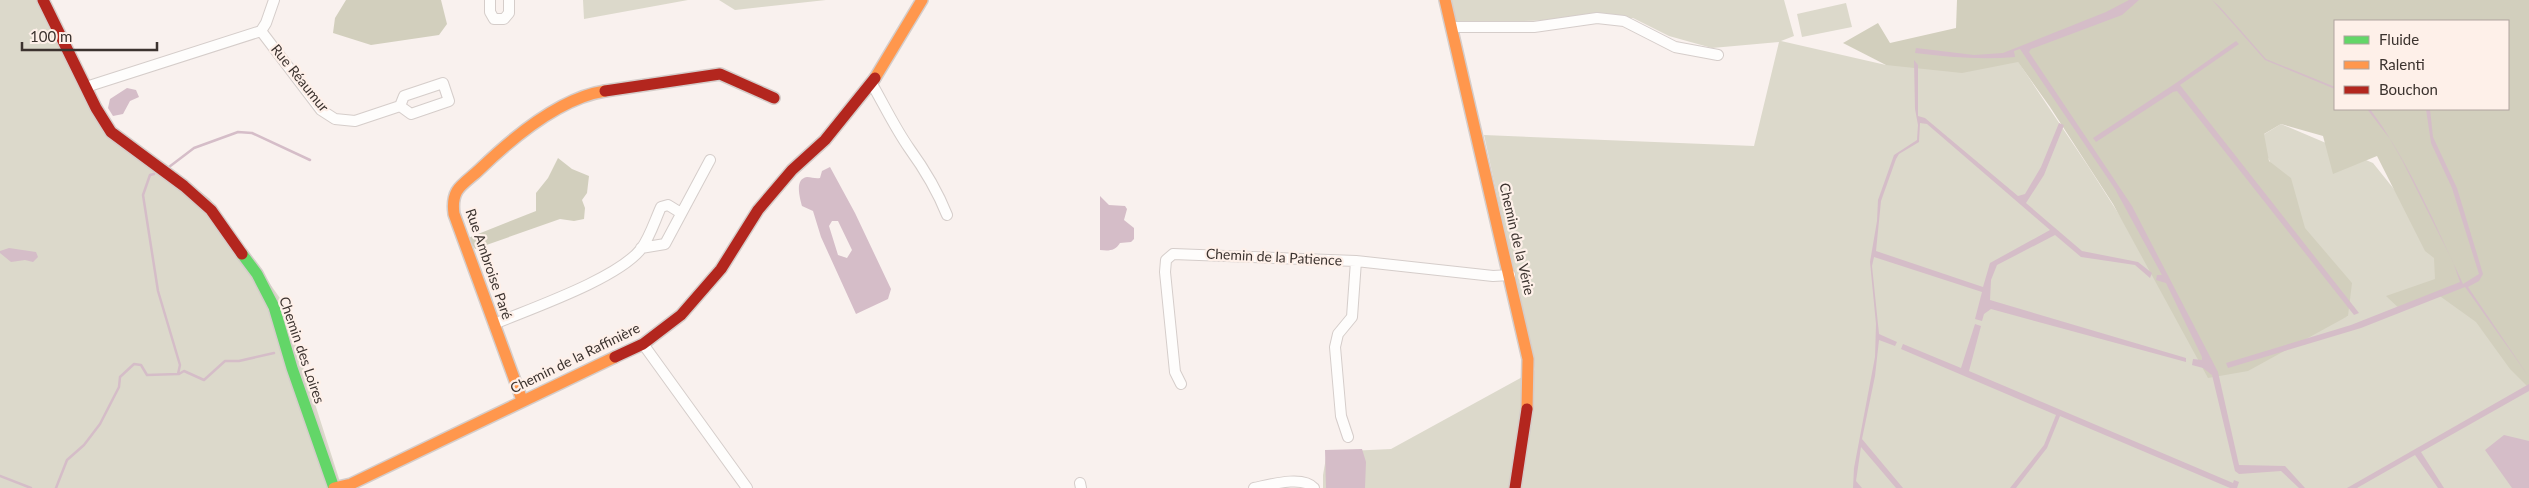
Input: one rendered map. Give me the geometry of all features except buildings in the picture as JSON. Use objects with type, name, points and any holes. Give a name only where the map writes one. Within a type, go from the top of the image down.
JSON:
[{"type":"street","name":"Chemin des Loires","points":[[43,0],[86,87],[111,132],[129,148],[184,186],[211,210],[257,274],[274,307],[292,368],[334,488]]},
{"type":"street","points":[[86,87],[261,30],[266,23],[274,0]]},
{"type":"street","points":[[490,0],[490,12],[494,19],[504,19],[509,12],[508,0]]},
{"type":"street","name":"Chemin de la Raffinière","points":[[334,488],[351,484],[522,400],[643,344],[681,315],[701,295],[721,269],[758,210],[792,170],[825,140],[872,84],[922,0]]},
{"type":"street","name":"Chemin de la Vérie","points":[[1445,0],[1528,359],[1528,400],[1515,488]]},
{"type":"street","points":[[1452,27],[1534,26],[1597,18],[1624,21],[1675,47],[1718,55]]},
{"type":"street","name":"Rue Réaumur","points":[[261,30],[321,110],[335,119],[355,121],[400,106]]},
{"type":"street","name":"Rue Ambroise Paré","points":[[522,400],[453,206],[457,191],[462,185],[514,136],[572,101],[606,89],[720,74],[774,98]]},
{"type":"street","points":[[872,84],[909,148],[920,161],[937,190],[947,215]]},
{"type":"street","points":[[641,248],[665,244],[710,160]]},
{"type":"street","points":[[494,324],[602,278],[623,265],[641,248],[661,207],[668,205],[681,213]]},
{"type":"street","name":"Chemin de la Patience","points":[[1180,384],[1174,372],[1165,272],[1166,260],[1173,254],[1356,261],[1438,268],[1493,276],[1510,276]]},
{"type":"street","points":[[1348,437],[1341,416],[1336,347],[1338,334],[1352,317],[1356,261]]},
{"type":"street","points":[[643,344],[747,488]]},
{"type":"street","points":[[1254,488],[1306,482],[1314,488]]},
{"type":"shaded area","points":[[0,0],[44,0],[115,128],[210,199],[282,301],[342,488],[0,488]]},
{"type":"shaded area","points":[[346,0],[441,0],[447,24],[439,35],[371,45],[333,33],[335,18]]},
{"type":"shaded area","points":[[583,0],[688,0],[584,19]]},
{"type":"shaded area","points":[[719,0],[826,0],[735,10]]},
{"type":"shaded area","points":[[1450,0],[1784,0],[1794,36],[1781,41],[1886,65],[2015,57],[2088,166],[2216,366],[2348,316],[2258,138],[2281,124],[2373,163],[2529,357],[2529,488],[1323,488],[1327,452],[1391,449],[1535,370],[1484,135],[1754,146],[1779,42],[1712,48],[1669,36],[1633,18],[1456,23]]},
{"type":"shaded area","points":[[1957,0],[2529,0],[2529,388],[2510,369],[2476,322],[2437,294],[2402,311],[2386,296],[2435,279],[2434,258],[2425,251],[2377,156],[2333,174],[2323,136],[2281,124],[2264,134],[2269,161],[2291,178],[2305,228],[2352,283],[2348,316],[2248,371],[2208,378],[2113,204],[2050,107],[2018,62],[1962,73],[1886,65],[1843,43],[1878,23],[1890,43],[1956,28]]},
{"type":"shaded area","points":[[2129,0],[2139,0],[2122,15],[2031,49],[2029,52],[2132,206],[2218,372],[2239,465],[2285,466],[2305,488],[2299,488],[2281,471],[2239,474],[2235,471],[2212,375],[2203,368],[2192,365],[2193,359],[2202,360],[2202,357],[2166,283],[2156,280],[2157,275],[2162,275],[2115,189],[2020,49],[2014,51],[2015,57],[2002,58],[1965,58],[1915,53],[1916,48],[1974,55],[2003,53],[2106,12]]},
{"type":"shaded area","points":[[2212,0],[2266,59],[2334,87],[2334,89],[2265,60]]},
{"type":"shaded area","points":[[1846,3],[1852,27],[1802,37],[1797,14]]},
{"type":"shaded area","points":[[2236,41],[2239,44],[2180,85],[2359,313],[2354,315],[2177,91],[2096,142],[2093,138]]},
{"type":"shaded area","points":[[1914,60],[1918,65],[1918,116],[1925,118],[2018,196],[2025,194],[2041,167],[2059,123],[2064,125],[2044,175],[2026,203],[2082,251],[2138,262],[2152,273],[2150,278],[2135,265],[2081,257],[2055,235],[1997,265],[1991,280],[1990,300],[2186,358],[2186,362],[1991,309],[1984,314],[1982,321],[1975,319],[1982,292],[1874,257],[1872,266],[1879,334],[1897,342],[1895,346],[1879,340],[1875,376],[1862,439],[1903,488],[1896,488],[1861,447],[1856,481],[1862,488],[1853,488],[1854,468],[1875,357],[1876,324],[1870,262],[1877,221],[1878,200],[1894,155],[1917,140],[1918,125],[1915,109]],"holes":[[[1920,123],[1927,124],[2050,230],[1990,263],[1983,287],[1876,251],[1881,201],[1896,159],[1899,154],[1919,142]]]},
{"type":"shaded area","points":[[127,88],[136,90],[139,97],[130,101],[123,114],[113,116],[108,108],[110,99]]},
{"type":"shaded area","points":[[2368,110],[2371,110],[2384,129],[2397,150],[2421,194],[2451,258],[2402,160],[2390,139]]},
{"type":"shaded area","points":[[2426,110],[2430,110],[2433,137],[2457,188],[2483,274],[2479,281],[2468,287],[2529,377],[2465,287],[2361,328],[2228,368],[2226,363],[2351,325],[2460,282],[2454,264],[2463,284],[2479,274],[2452,188],[2431,143]]},
{"type":"shaded area","points":[[558,158],[572,169],[589,176],[587,193],[582,200],[585,208],[584,219],[574,221],[560,219],[475,249],[468,238],[536,211],[536,193],[548,178]]},
{"type":"shaded area","points":[[830,167],[855,213],[891,289],[888,299],[856,314],[821,237],[813,211],[802,206],[800,198],[800,181],[807,177],[820,178],[822,171]],"holes":[[[832,221],[838,221],[852,250],[847,258],[838,255],[829,226]]]},
{"type":"shaded area","points":[[1100,196],[1109,205],[1125,206],[1127,209],[1124,220],[1134,228],[1134,239],[1131,242],[1120,243],[1112,250],[1100,250]]},
{"type":"shaded area","points":[[9,248],[36,252],[38,257],[33,262],[25,260],[11,262],[0,253],[0,251]]},
{"type":"shaded area","points":[[1975,324],[1981,326],[1969,371],[2233,483],[2234,480],[2239,482],[2237,488],[2230,488],[2060,416],[2047,448],[2016,488],[2010,488],[2044,445],[2056,415],[1901,349],[1903,344],[1961,368]]},
{"type":"shaded area","points":[[2529,384],[2529,391],[2421,452],[2444,488],[2438,488],[2415,455],[2357,488],[2347,488]]},
{"type":"shaded area","points":[[2504,435],[2529,441],[2529,488],[2512,488],[2485,450]]},
{"type":"shaded area","points":[[1362,449],[1366,462],[1365,488],[1326,488],[1325,450]]},
{"type":"waterway","points":[[169,167],[194,148],[238,132],[252,133],[310,160]]},
{"type":"waterway","points":[[56,488],[67,460],[84,445],[100,424],[119,387],[120,377],[134,364],[141,365],[147,375],[178,374],[180,365],[158,291],[143,195],[150,175],[154,174]]},
{"type":"waterway","points":[[179,374],[184,371],[204,380],[225,361],[239,361],[274,353]]},
{"type":"waterway","points":[[0,476],[31,488]]},
{"type":"traffic: fast","points":[[242,254],[257,274],[274,307],[292,368],[334,488]]},
{"type":"traffic: slow","points":[[875,78],[922,0]]},
{"type":"traffic: slow","points":[[1445,0],[1528,359],[1527,409]]},
{"type":"traffic: slow","points":[[522,400],[454,214],[453,205],[455,197],[457,191],[464,183],[506,145],[537,121],[571,102],[605,91]]},
{"type":"traffic: slow","points":[[334,488],[351,484],[615,357]]},
{"type":"traffic: jam","points":[[43,0],[96,108],[111,132],[184,186],[211,210],[242,254]]},
{"type":"traffic: jam","points":[[605,91],[720,74],[774,98]]},
{"type":"traffic: jam","points":[[615,357],[643,344],[681,315],[721,269],[758,210],[792,170],[825,140],[875,78]]},
{"type":"traffic: jam","points":[[1515,488],[1527,409]]}]
